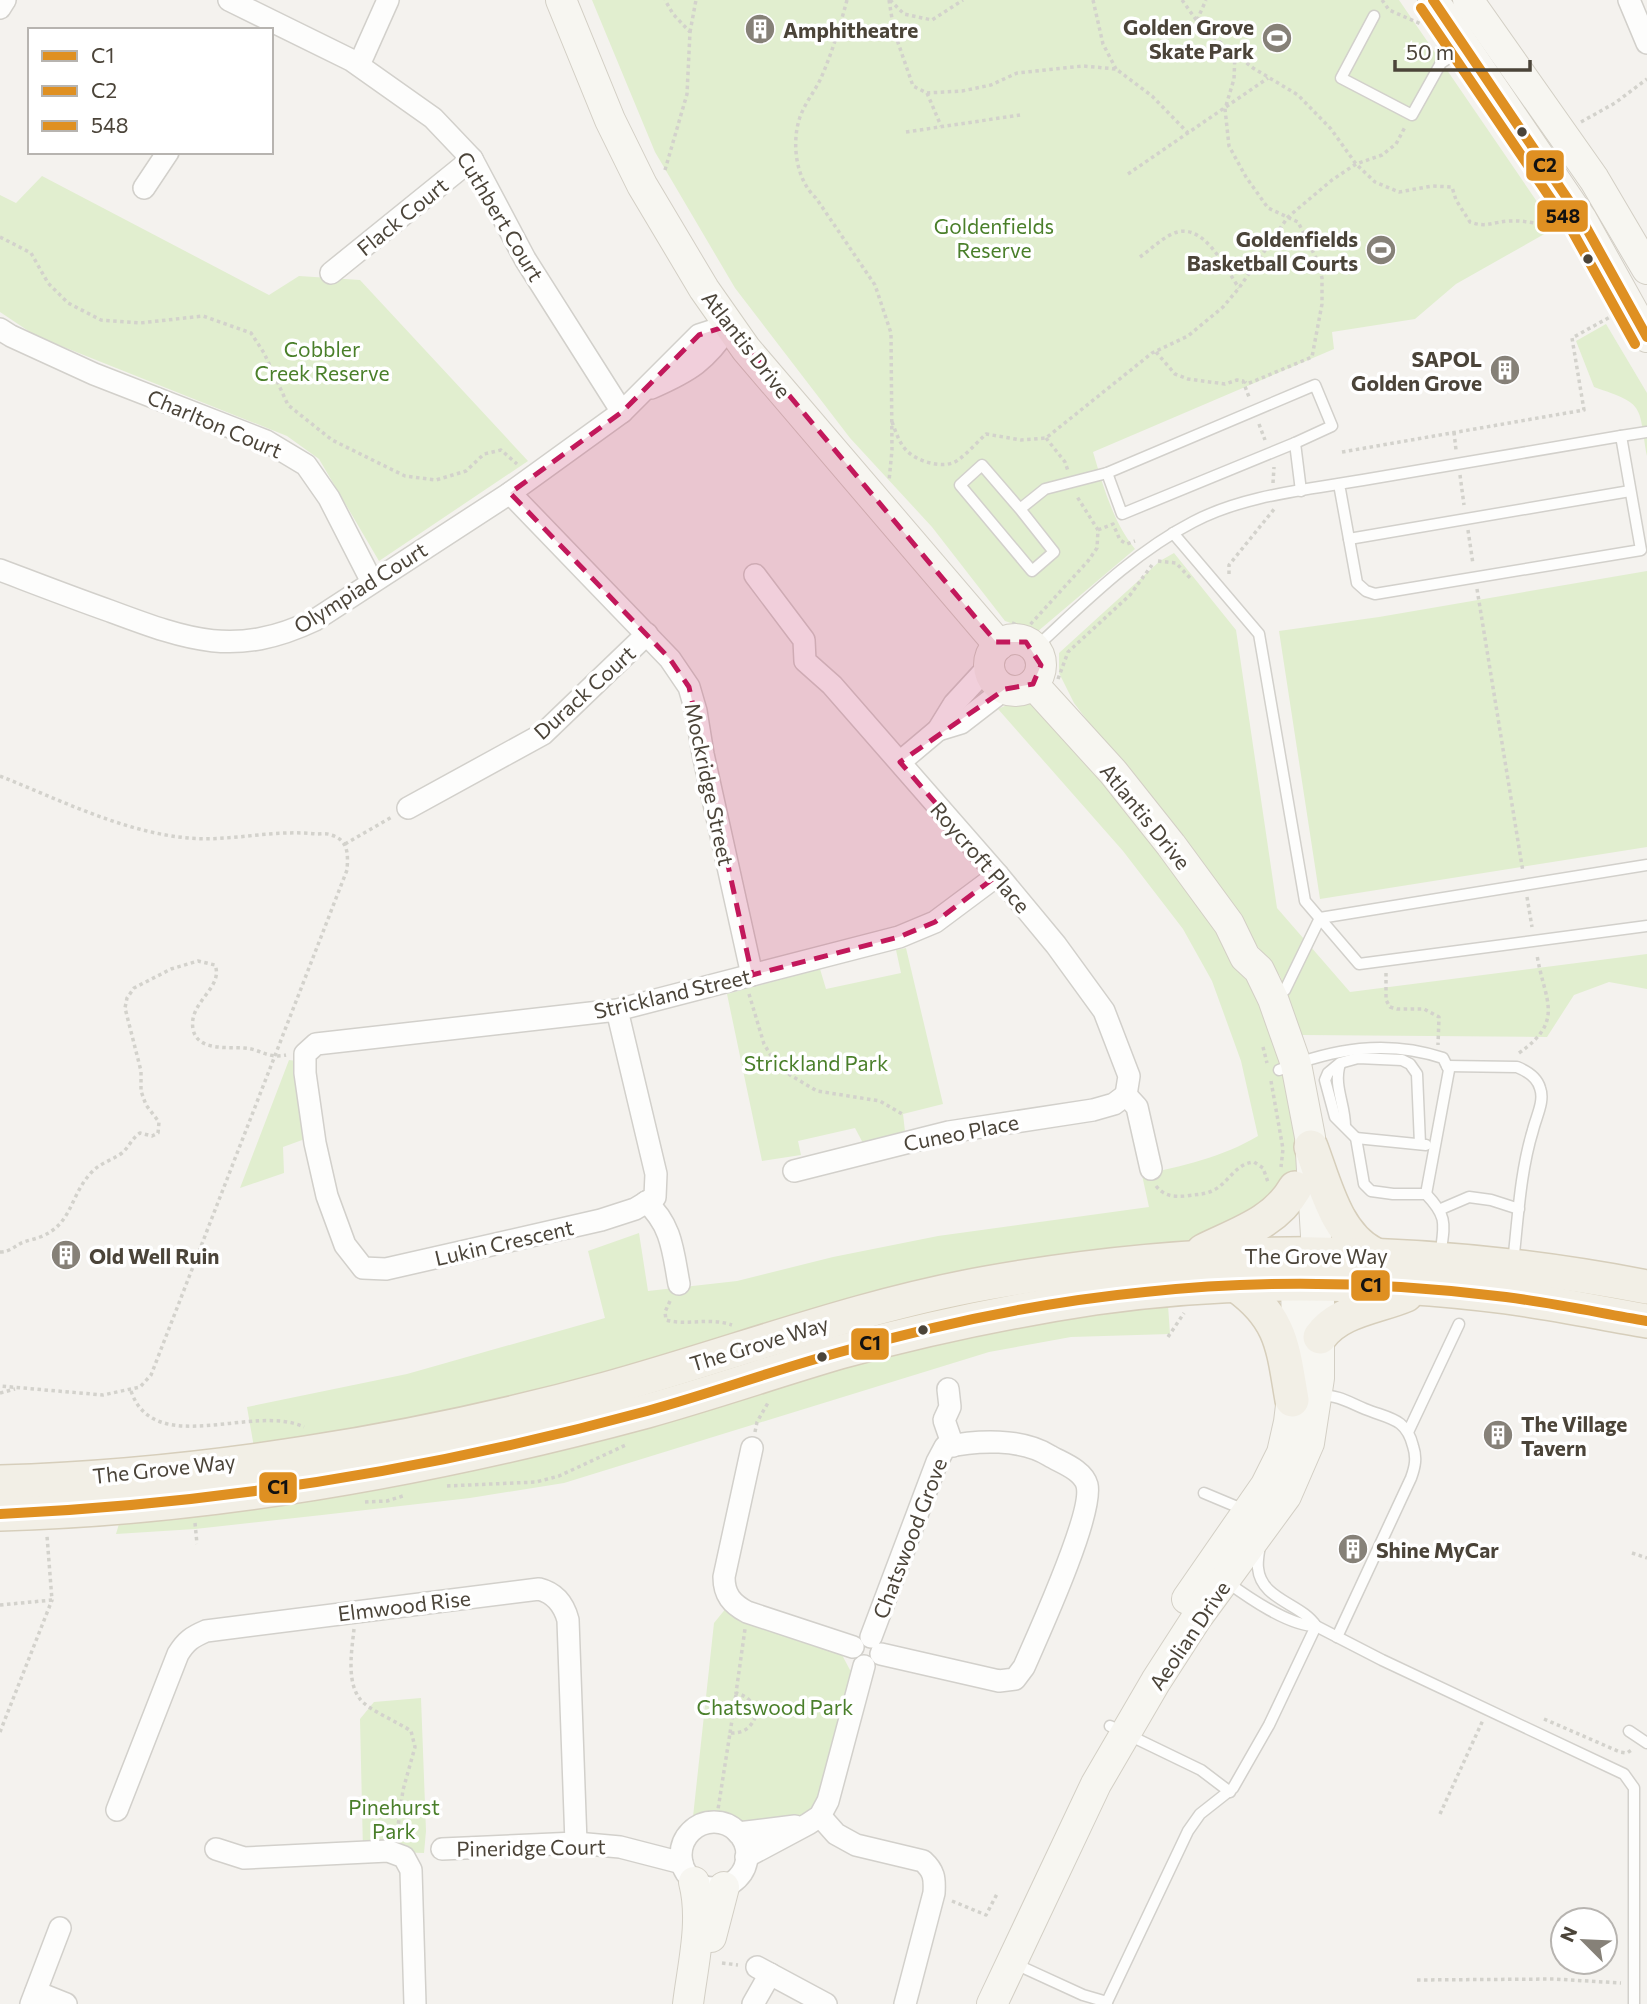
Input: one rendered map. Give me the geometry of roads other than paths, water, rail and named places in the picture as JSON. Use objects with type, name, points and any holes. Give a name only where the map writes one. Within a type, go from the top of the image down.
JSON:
[{"type":"main road","points":[[1311,1147],[1331,1200],[1348,1232],[1354,1242],[1374,1254]]},
{"type":"main road","points":[[1191,1257],[1270,1218],[1287,1203],[1283,1180]]},
{"type":"main road","name":"The Grove Way","points":[[0,1514],[60,1512],[202,1500],[459,1458],[603,1422],[835,1353],[962,1321],[1099,1297],[1237,1286],[1374,1254],[1513,1266],[1647,1287]]},
{"type":"main road","name":"The Grove Way","points":[[0,1482],[163,1471],[331,1447],[462,1424],[565,1399],[868,1310],[982,1284],[1100,1265],[1191,1257],[1307,1269],[1418,1289],[1502,1296],[1647,1321]]},
{"type":"main road","points":[[1601,1278],[1647,1276]]},
{"type":"main road","points":[[1237,1286],[1261,1305],[1274,1324],[1305,1398]]},
{"type":"main road","points":[[1320,1337],[1334,1322],[1346,1316],[1418,1289]]},
{"type":"street","points":[[0,8],[5,0]]},
{"type":"street","name":"Cuthbert Court","points":[[229,0],[256,22]]},
{"type":"street","points":[[359,65],[388,0]]},
{"type":"street","name":"Atlantis Drive","points":[[561,0],[610,120],[642,185],[704,289],[746,349],[1015,665],[1113,772],[1229,924],[1245,957],[1247,977],[1287,1067],[1293,1154],[1283,1180],[1307,1269]]},
{"type":"street","points":[[1468,0],[1594,179],[1647,337]]},
{"type":"street","points":[[1629,0],[1647,43]]},
{"type":"street","points":[[1430,13],[1464,48],[1582,220],[1616,242]]},
{"type":"street","name":"Cuthbert Court","points":[[273,29],[359,65],[433,118],[472,159],[525,259],[622,412]]},
{"type":"street","points":[[144,188],[167,154]]},
{"type":"street","name":"Flack Court","points":[[331,273],[472,159]]},
{"type":"street","name":"Olympiad Court","points":[[0,570],[170,634],[211,642],[259,640],[294,630],[315,620],[510,493],[622,412],[699,335],[730,326]]},
{"type":"street","name":"Charlton Court","points":[[0,329],[11,337],[94,373],[266,441],[306,465],[329,498],[372,582]]},
{"type":"street","name":"Mockridge Street","points":[[510,493],[647,634],[670,659],[689,687],[750,982]]},
{"type":"street","name":"Roycroft Place","points":[[755,576],[804,640],[805,661],[832,685],[998,875],[1056,945],[1104,1010],[1129,1076],[1126,1094],[1136,1107],[1151,1169]]},
{"type":"street","name":"Durack Court","points":[[408,808],[543,734],[647,634]]},
{"type":"street","points":[[900,762],[938,730],[961,723],[1015,665],[1006,641],[1017,639],[1035,648]]},
{"type":"street","name":"Strickland Street","points":[[305,1063],[316,1044],[330,1041],[617,1010],[750,982],[899,937],[935,922],[998,875]]},
{"type":"street","name":"Atlantis Drive","points":[[1245,957],[1259,970],[1273,999],[1287,1067],[1311,1147],[1307,1269]]},
{"type":"street","points":[[617,1010],[656,1174],[655,1197],[646,1202],[665,1224],[679,1284]]},
{"type":"street","name":"Lukin Crescent","points":[[305,1063],[315,1143],[327,1196],[345,1245],[363,1268],[386,1269],[588,1223],[635,1209],[646,1202]]},
{"type":"street","name":"Cuneo Place","points":[[794,1171],[949,1132],[1093,1110],[1114,1104],[1126,1094]]},
{"type":"street","name":"Aeolian Drive","points":[[972,2004],[1118,1730],[1196,1619],[1217,1574],[1259,1522],[1266,1485],[1305,1398],[1320,1337],[1307,1269]]},
{"type":"street","name":"Aeolian Drive","points":[[1305,1398],[1297,1356],[1307,1269]]},
{"type":"street","name":"Chatswood Grove","points":[[948,1389],[950,1407],[944,1420],[953,1446]]},
{"type":"street","name":"Chatswood Grove","points":[[814,1820],[828,1801],[867,1651],[937,1462],[946,1447],[965,1443],[1024,1444],[1044,1452],[1082,1475],[1087,1486],[1082,1525],[1024,1667],[1015,1679],[999,1681],[867,1651]]},
{"type":"street","points":[[752,1448],[724,1577],[729,1598],[735,1606],[747,1612],[867,1651]]},
{"type":"street","name":"Elmwood Rise","points":[[117,1810],[185,1642],[206,1631],[528,1589],[546,1591],[561,1603],[568,1620],[576,1843]]},
{"type":"street","name":"Aeolian Drive","points":[[992,2004],[1096,1784],[1118,1730]]},
{"type":"street","points":[[738,1833],[814,1820],[856,1845],[923,1861],[931,1868],[935,1877],[934,1893],[905,2004]]},
{"type":"street","points":[[746,1857],[814,1820]]},
{"type":"street","points":[[688,1872],[712,1888],[724,1887],[741,1874],[746,1857],[744,1843],[738,1833],[727,1825],[716,1822],[697,1826],[684,1842],[681,1853],[688,1872],[698,1898],[688,2004]]},
{"type":"street","name":"Pineridge Court","points":[[442,1849],[576,1843],[620,1847],[684,1842]]},
{"type":"street","name":"Pineridge Court","points":[[620,1847],[688,1872]]},
{"type":"street","points":[[216,1849],[244,1858],[388,1851],[404,1857],[411,1870],[415,2004]]},
{"type":"street","points":[[702,2004],[711,1936],[724,1887]]},
{"type":"street","points":[[61,1928],[33,1998],[66,2004]]},
{"type":"street","points":[[752,2004],[764,1970],[826,2004]]},
{"type":"lane","points":[[1374,16],[1341,78],[1412,115],[1441,63],[1464,48]]},
{"type":"lane","points":[[1594,179],[1616,242]]},
{"type":"lane","points":[[1020,509],[1045,489],[1107,473],[1315,385],[1332,426],[1122,514],[1107,473]]},
{"type":"lane","points":[[1035,648],[1124,568],[1174,533],[1218,510],[1247,500],[1647,432]]},
{"type":"lane","points":[[1339,484],[1357,583],[1366,591],[1375,594],[1641,550],[1620,436]]},
{"type":"lane","points":[[1295,443],[1301,491]]},
{"type":"lane","points":[[982,465],[1020,509],[1054,552],[1032,571],[960,485],[982,465]]},
{"type":"lane","points":[[1349,540],[1630,492]]},
{"type":"lane","points":[[1174,533],[1259,634],[1305,901],[1359,964],[1647,926]]},
{"type":"lane","points":[[1320,918],[1647,865]]},
{"type":"lane","points":[[1273,999],[1285,990],[1320,918]]},
{"type":"lane","points":[[1287,1067],[1317,1056],[1357,1048],[1417,1050],[1443,1058],[1449,1070],[1426,1194]]},
{"type":"lane","points":[[1420,1144],[1417,1074],[1410,1063],[1402,1060],[1358,1058],[1340,1063],[1328,1073],[1325,1080],[1335,1117],[1356,1138],[1364,1184],[1371,1191],[1426,1194],[1441,1209],[1444,1228],[1440,1258]]},
{"type":"lane","points":[[1447,1066],[1517,1067],[1536,1080],[1541,1090],[1540,1106],[1524,1170],[1513,1266]]},
{"type":"lane","points":[[1356,1138],[1436,1146]]},
{"type":"lane","points":[[1441,1209],[1469,1197],[1491,1200],[1519,1209]]},
{"type":"lane","points":[[1409,1430],[1459,1324]]},
{"type":"lane","points":[[1305,1398],[1340,1397],[1399,1423],[1409,1430],[1416,1455],[1415,1467],[1337,1637]]},
{"type":"lane","points":[[1204,1493],[1259,1522],[1258,1570],[1269,1592],[1311,1617],[1316,1626]]},
{"type":"lane","points":[[1217,1574],[1255,1602],[1305,1626],[1316,1626],[1624,1774],[1634,1788],[1634,2004]]},
{"type":"lane","points":[[1013,1963],[1083,1996],[1107,2003],[1188,1831],[1200,1814],[1230,1792],[1269,1725],[1316,1626]]},
{"type":"lane","points":[[1118,1730],[1200,1770],[1230,1792]]},
{"type":"lane","points":[[1629,1731],[1644,1741]]},
{"type":"place","name":"Amphitheatre","points":[[760,29]]},
{"type":"place","name":"Golden Grove Skate Park","points":[[1277,38]]},
{"type":"place","name":"Goldenfields Basketball Courts","points":[[1381,250]]},
{"type":"place","name":"SAPOL Golden Grove","points":[[1505,370]]},
{"type":"place","name":"Old Well Ruin","points":[[66,1255]]},
{"type":"place","name":"The Village Tavern","points":[[1498,1435]]},
{"type":"place","name":"Shine MyCar","points":[[1353,1549]]},
{"type":"park label","name":"Goldenfields Reserve","points":[[994,237]]},
{"type":"park label","name":"Cobbler Creek Reserve","points":[[322,360]]},
{"type":"park label","name":"Strickland Park","points":[[816,1062]]},
{"type":"park label","name":"Chatswood Park","points":[[775,1706]]},
{"type":"park label","name":"Pinehurst Park","points":[[394,1818]]}]
